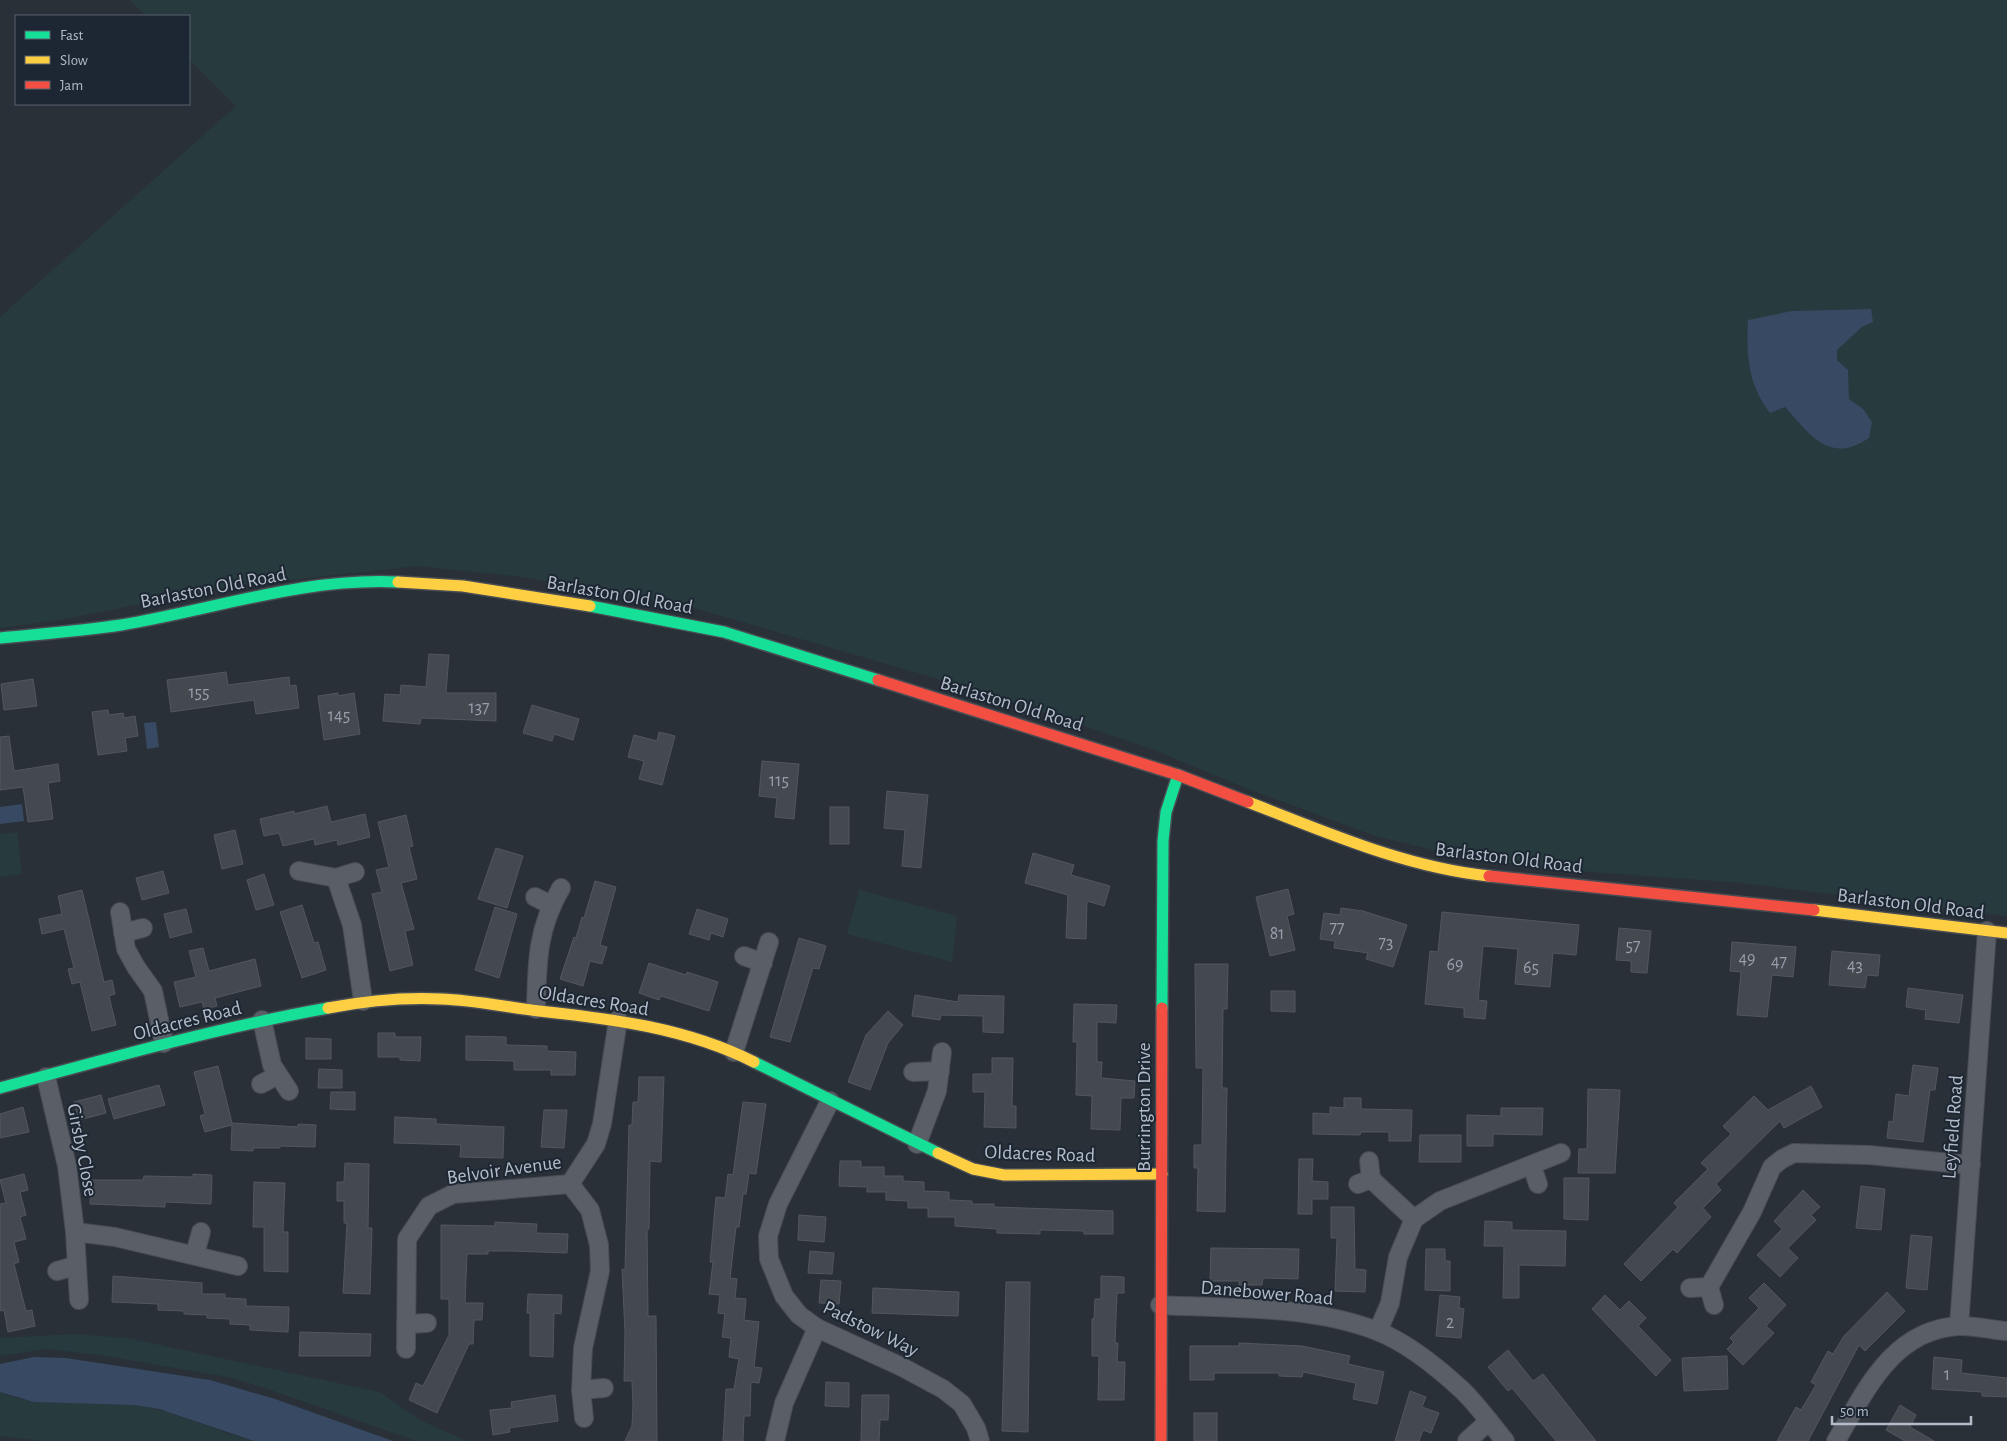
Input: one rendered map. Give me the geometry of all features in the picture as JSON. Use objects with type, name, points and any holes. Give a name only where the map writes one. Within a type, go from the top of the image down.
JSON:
[{"type":"street","name":"Barlaston Old Road","points":[[0,638],[120,625],[300,589],[377,581],[463,586],[639,614],[724,632],[1178,776],[1385,854],[1453,872],[1723,899],[2007,933]]},
{"type":"street","name":"Burrington Drive","points":[[1161,1441],[1163,842],[1166,812],[1178,776]]},
{"type":"street","points":[[299,870],[336,878],[355,872]]},
{"type":"street","points":[[336,878],[352,925],[363,1001]]},
{"type":"street","points":[[536,1009],[537,951],[551,905],[561,888]]},
{"type":"street","points":[[535,897],[551,905]]},
{"type":"street","points":[[120,912],[126,949],[153,991],[164,1044]]},
{"type":"street","points":[[123,933],[143,928]]},
{"type":"street","name":"Leyfield Road","points":[[1959,1326],[1987,931]]},
{"type":"street","points":[[734,1052],[769,942]]},
{"type":"street","points":[[744,956],[762,963]]},
{"type":"street","name":"Oldacres Road","points":[[0,1088],[262,1020],[363,1001],[441,999],[618,1020],[685,1035],[734,1052],[973,1170],[1004,1175],[1162,1174]]},
{"type":"street","points":[[262,1020],[272,1065],[289,1091]]},
{"type":"street","name":"Belvoir Avenue","points":[[406,1348],[407,1239],[429,1206],[453,1194],[570,1184],[596,1144],[602,1124],[618,1020]]},
{"type":"street","points":[[917,1144],[937,1091],[942,1052]]},
{"type":"street","points":[[913,1072],[940,1072]]},
{"type":"street","points":[[261,1084],[278,1075]]},
{"type":"street","name":"Girsby Close","points":[[46,1077],[67,1166],[75,1232],[75,1266],[79,1300]]},
{"type":"street","name":"Padstow Way","points":[[830,1101],[778,1204],[768,1236],[769,1259],[784,1296],[800,1315],[817,1328],[943,1388],[962,1404],[976,1428],[980,1441]]},
{"type":"street","points":[[1378,1331],[1390,1303],[1398,1257],[1414,1219],[1440,1201],[1561,1153]]},
{"type":"street","points":[[1714,1304],[1709,1287],[1752,1212],[1772,1167],[1782,1159],[1794,1153],[1869,1155],[1971,1165]]},
{"type":"street","points":[[1369,1161],[1364,1181],[1414,1219]]},
{"type":"street","points":[[1532,1166],[1538,1184]]},
{"type":"street","points":[[570,1184],[590,1210],[599,1245],[600,1271],[583,1348],[581,1390],[584,1418]]},
{"type":"street","points":[[75,1232],[116,1237],[195,1254],[238,1266]]},
{"type":"street","points":[[195,1254],[201,1232]]},
{"type":"street","points":[[57,1271],[75,1266]]},
{"type":"street","points":[[1690,1288],[1709,1287]]},
{"type":"street","name":"Danebower Road","points":[[1160,1306],[1300,1313],[1338,1319],[1378,1331],[1410,1348],[1462,1390],[1505,1441]]},
{"type":"street","points":[[406,1324],[427,1323]]},
{"type":"street","points":[[1836,1441],[1885,1361],[1919,1338],[1939,1329],[1959,1326],[2007,1331]]},
{"type":"street","points":[[775,1441],[784,1403],[817,1328]]},
{"type":"street","points":[[581,1390],[604,1388]]},
{"type":"street","points":[[1467,1441],[1489,1421]]},
{"type":"green space","points":[[130,0],[2007,0],[2007,916],[1742,883],[1537,868],[1438,851],[1375,836],[1243,787],[1152,749],[986,693],[684,605],[522,577],[419,566],[234,586],[59,620],[0,628],[0,317],[236,106],[190,60],[190,15],[145,15]]},
{"type":"green space","points":[[17,832],[22,874],[0,877],[0,834]]},
{"type":"green space","points":[[859,890],[957,916],[952,962],[847,934]]},
{"type":"green space","points":[[75,1334],[127,1338],[380,1392],[420,1420],[467,1441],[416,1441],[265,1388],[228,1377],[99,1355],[46,1349],[0,1356],[0,1338]]},
{"type":"green space","points":[[0,1392],[16,1398],[33,1401],[103,1402],[137,1405],[167,1412],[254,1441],[42,1441],[0,1436]]},
{"type":"water","points":[[1871,309],[1873,322],[1862,327],[1837,350],[1837,360],[1848,370],[1849,399],[1863,409],[1872,422],[1869,438],[1855,446],[1832,447],[1812,436],[1785,407],[1770,413],[1757,391],[1750,369],[1748,357],[1748,320],[1792,311]]},
{"type":"water","points":[[156,722],[159,747],[147,749],[144,723]]},
{"type":"water","points":[[22,804],[24,821],[0,824],[0,807]]},
{"type":"water","points":[[34,1357],[66,1358],[210,1380],[275,1399],[393,1441],[254,1441],[159,1409],[134,1405],[34,1402],[0,1392],[0,1364]]},
{"type":"building","points":[[429,654],[449,655],[446,693],[496,693],[496,721],[421,718],[420,724],[383,721],[385,694],[400,695],[401,685],[426,687]]},
{"type":"building","points":[[226,672],[228,685],[289,677],[290,686],[296,685],[299,708],[256,714],[254,700],[171,712],[167,680]]},
{"type":"building","points":[[33,679],[37,706],[4,710],[1,684]]},
{"type":"building","points":[[338,693],[338,696],[354,693],[360,734],[324,740],[318,696]]},
{"type":"building","points":[[532,705],[579,719],[573,740],[554,734],[552,741],[523,733]]},
{"type":"building","points":[[108,710],[109,715],[123,713],[124,718],[135,716],[138,736],[125,738],[127,751],[98,755],[92,712]]},
{"type":"building","points":[[659,732],[675,736],[662,785],[639,779],[644,761],[628,757],[634,735],[657,741]]},
{"type":"building","points":[[9,736],[14,771],[58,764],[60,781],[48,783],[53,819],[28,822],[23,787],[0,790],[0,737]]},
{"type":"building","points":[[762,761],[799,764],[794,819],[775,817],[777,798],[759,796]]},
{"type":"building","points":[[887,791],[928,795],[921,868],[902,866],[905,830],[884,828]]},
{"type":"building","points":[[327,806],[331,822],[365,814],[370,837],[338,845],[337,840],[315,845],[314,839],[283,846],[279,833],[264,836],[260,819],[294,811],[294,814]]},
{"type":"building","points":[[830,807],[849,807],[849,844],[830,844]]},
{"type":"building","points":[[406,815],[413,846],[409,847],[417,879],[401,883],[414,929],[405,931],[413,965],[390,971],[372,894],[382,892],[376,870],[389,867],[378,822]]},
{"type":"building","points":[[235,830],[243,864],[222,869],[214,835]]},
{"type":"building","points":[[496,848],[523,856],[507,908],[478,899]]},
{"type":"building","points":[[1033,853],[1074,865],[1071,875],[1110,886],[1104,906],[1087,901],[1086,939],[1066,938],[1068,895],[1025,883]]},
{"type":"building","points":[[163,871],[169,893],[142,900],[136,878]]},
{"type":"building","points":[[264,874],[274,905],[256,910],[247,880]]},
{"type":"building","points":[[595,881],[616,887],[600,945],[607,947],[602,964],[590,961],[583,986],[560,979],[574,937],[576,938],[582,917],[584,918]]},
{"type":"building","points":[[1288,889],[1294,914],[1287,916],[1295,950],[1270,956],[1256,897]]},
{"type":"building","points":[[82,890],[104,982],[112,980],[115,994],[109,996],[116,1025],[92,1031],[80,982],[72,984],[68,969],[74,968],[64,929],[42,934],[39,919],[62,914],[58,896]]},
{"type":"building","points":[[302,905],[314,943],[318,942],[326,970],[302,978],[280,912]]},
{"type":"building","points":[[495,907],[517,914],[499,978],[475,970]]},
{"type":"building","points":[[1341,908],[1363,911],[1407,925],[1393,967],[1366,959],[1368,953],[1334,948],[1335,941],[1320,939],[1324,913],[1340,915]]},
{"type":"building","points":[[186,909],[192,932],[170,938],[164,914]]},
{"type":"building","points":[[697,909],[728,919],[723,937],[711,933],[709,940],[689,934]]},
{"type":"building","points":[[1442,912],[1579,925],[1576,955],[1553,953],[1550,987],[1515,984],[1518,949],[1483,946],[1478,1000],[1487,1001],[1485,1019],[1464,1017],[1464,1008],[1425,1004],[1430,951],[1438,952]]},
{"type":"building","points":[[1619,928],[1651,931],[1647,973],[1631,972],[1631,961],[1616,960]]},
{"type":"building","points":[[799,938],[826,946],[819,969],[813,968],[790,1042],[770,1037]]},
{"type":"building","points":[[1732,942],[1796,947],[1793,977],[1772,975],[1767,1017],[1737,1015],[1741,972],[1730,971]]},
{"type":"building","points":[[203,948],[209,971],[255,959],[261,986],[215,998],[217,1006],[204,1009],[202,1002],[180,1007],[174,982],[196,977],[189,951]]},
{"type":"building","points":[[1832,951],[1880,955],[1878,976],[1867,975],[1865,988],[1829,985]]},
{"type":"building","points":[[649,963],[686,975],[687,972],[718,982],[709,1011],[661,996],[659,1000],[639,993]]},
{"type":"building","points":[[1195,964],[1228,964],[1227,1009],[1223,1009],[1222,1088],[1227,1088],[1225,1212],[1197,1211],[1198,1168],[1194,1168],[1194,1145],[1202,1145],[1203,1068],[1196,1068]]},
{"type":"building","points":[[1908,988],[1963,995],[1959,1023],[1925,1019],[1926,1010],[1906,1007]]},
{"type":"building","points":[[1271,991],[1295,991],[1295,1012],[1271,1011]]},
{"type":"building","points":[[915,995],[958,1002],[959,995],[1004,996],[1003,1033],[983,1032],[983,1016],[941,1015],[940,1020],[912,1016]]},
{"type":"building","points":[[1074,1004],[1117,1005],[1116,1023],[1097,1022],[1097,1062],[1102,1062],[1101,1078],[1135,1081],[1134,1098],[1121,1098],[1120,1130],[1091,1129],[1092,1096],[1076,1095],[1077,1042],[1073,1042]]},
{"type":"building","points":[[888,1011],[903,1025],[888,1043],[870,1090],[848,1082],[866,1035]]},
{"type":"building","points":[[378,1033],[395,1033],[395,1037],[421,1037],[420,1061],[400,1060],[400,1057],[378,1057]]},
{"type":"building","points":[[466,1036],[506,1037],[506,1045],[547,1046],[547,1051],[576,1052],[575,1075],[551,1075],[551,1070],[514,1070],[514,1061],[466,1060]]},
{"type":"building","points":[[306,1038],[331,1039],[331,1059],[306,1059]]},
{"type":"building","points":[[992,1058],[1013,1058],[1012,1106],[1016,1106],[1016,1128],[984,1127],[985,1092],[973,1092],[973,1074],[992,1074]]},
{"type":"building","points":[[1913,1065],[1938,1068],[1935,1090],[1930,1090],[1923,1142],[1887,1138],[1889,1121],[1893,1122],[1896,1094],[1909,1096]]},
{"type":"building","points":[[218,1066],[232,1123],[298,1127],[298,1124],[316,1125],[315,1147],[280,1146],[280,1148],[253,1148],[253,1151],[231,1150],[232,1125],[205,1132],[200,1116],[205,1114],[194,1072]]},
{"type":"building","points":[[319,1069],[342,1070],[342,1088],[318,1088]]},
{"type":"building","points":[[639,1077],[664,1077],[661,1162],[650,1161],[649,1229],[647,1229],[648,1316],[656,1316],[657,1441],[625,1441],[632,1426],[633,1405],[632,1381],[624,1381],[625,1333],[622,1269],[625,1270],[629,1125],[632,1125],[633,1102],[638,1102]]},
{"type":"building","points":[[159,1085],[165,1105],[114,1119],[108,1099]]},
{"type":"building","points":[[1811,1086],[1822,1107],[1784,1128],[1780,1121],[1716,1184],[1721,1190],[1703,1208],[1711,1217],[1677,1253],[1673,1249],[1641,1281],[1624,1264],[1678,1207],[1674,1203],[1708,1169],[1701,1163],[1731,1134],[1723,1126],[1754,1096],[1768,1110]]},
{"type":"building","points":[[1588,1089],[1620,1090],[1615,1173],[1578,1173],[1579,1149],[1587,1149]]},
{"type":"building","points":[[331,1092],[355,1092],[355,1110],[330,1109]]},
{"type":"building","points":[[101,1095],[106,1113],[79,1120],[74,1102]]},
{"type":"building","points":[[1344,1098],[1361,1098],[1361,1109],[1412,1110],[1411,1141],[1389,1141],[1389,1132],[1361,1132],[1360,1135],[1313,1134],[1313,1113],[1330,1114],[1330,1107],[1344,1108]]},
{"type":"building","points":[[743,1102],[766,1104],[756,1174],[749,1173],[746,1194],[743,1194],[739,1227],[736,1227],[730,1278],[737,1279],[735,1298],[746,1299],[744,1320],[759,1322],[754,1367],[762,1368],[759,1383],[751,1382],[750,1416],[744,1416],[743,1441],[723,1441],[726,1389],[734,1389],[739,1359],[729,1357],[731,1338],[722,1337],[725,1314],[718,1313],[720,1295],[709,1294],[713,1262],[710,1262],[716,1197],[725,1198],[728,1174],[733,1175]]},
{"type":"building","points":[[23,1107],[29,1132],[0,1138],[0,1114]]},
{"type":"building","points":[[1501,1108],[1543,1108],[1542,1135],[1493,1134],[1493,1146],[1467,1146],[1467,1115],[1501,1116]]},
{"type":"building","points":[[544,1110],[567,1110],[564,1148],[541,1147]]},
{"type":"building","points":[[395,1117],[436,1119],[436,1124],[504,1127],[503,1158],[460,1157],[461,1145],[394,1143]]},
{"type":"building","points":[[1420,1135],[1461,1135],[1461,1162],[1419,1162]]},
{"type":"building","points":[[1299,1159],[1313,1159],[1312,1181],[1328,1182],[1328,1199],[1312,1199],[1312,1214],[1298,1214]]},
{"type":"building","points":[[840,1161],[861,1161],[861,1167],[884,1167],[884,1176],[903,1176],[903,1181],[924,1182],[924,1191],[949,1192],[949,1200],[972,1201],[972,1204],[994,1204],[994,1207],[1113,1211],[1113,1234],[1084,1234],[1084,1231],[1040,1230],[1040,1234],[997,1233],[997,1229],[955,1226],[955,1217],[928,1217],[928,1208],[908,1208],[908,1201],[886,1200],[886,1192],[867,1192],[867,1187],[839,1186]]},
{"type":"building","points":[[345,1163],[369,1164],[368,1228],[372,1228],[370,1294],[343,1293],[347,1223],[344,1223],[344,1201],[337,1201],[337,1182],[344,1182]]},
{"type":"building","points":[[24,1174],[28,1190],[20,1192],[26,1215],[20,1217],[26,1239],[14,1242],[19,1262],[14,1264],[26,1311],[32,1310],[35,1326],[8,1332],[4,1310],[0,1311],[0,1204],[6,1203],[0,1180]]},
{"type":"building","points":[[193,1174],[212,1175],[211,1204],[165,1202],[165,1207],[90,1204],[91,1180],[143,1180],[144,1176],[193,1177]]},
{"type":"building","points":[[1564,1178],[1589,1178],[1588,1220],[1564,1219]]},
{"type":"building","points":[[254,1182],[285,1183],[283,1232],[288,1232],[288,1272],[264,1271],[264,1227],[253,1227]]},
{"type":"building","points":[[1861,1186],[1885,1189],[1881,1230],[1856,1228]]},
{"type":"building","points":[[1803,1190],[1820,1207],[1811,1215],[1816,1220],[1788,1248],[1798,1258],[1780,1277],[1757,1255],[1782,1229],[1774,1221]]},
{"type":"building","points":[[1331,1207],[1354,1207],[1355,1269],[1366,1270],[1365,1292],[1335,1291],[1337,1238],[1331,1238]]},
{"type":"building","points":[[799,1215],[826,1217],[824,1242],[798,1240]]},
{"type":"building","points":[[1485,1221],[1512,1222],[1512,1230],[1566,1231],[1565,1266],[1519,1265],[1519,1298],[1503,1298],[1504,1246],[1484,1246]]},
{"type":"building","points":[[495,1222],[537,1224],[536,1233],[568,1234],[567,1253],[488,1251],[488,1254],[467,1254],[465,1303],[483,1303],[482,1320],[474,1320],[473,1344],[469,1344],[437,1413],[409,1400],[416,1383],[423,1386],[449,1335],[449,1299],[441,1299],[441,1225],[495,1226]]},
{"type":"building","points":[[1911,1235],[1932,1237],[1927,1290],[1906,1288]]},
{"type":"building","points":[[1211,1248],[1299,1249],[1298,1279],[1263,1278],[1262,1285],[1239,1285],[1239,1281],[1210,1281]]},
{"type":"building","points":[[1426,1249],[1445,1249],[1445,1261],[1450,1261],[1450,1291],[1425,1290]]},
{"type":"building","points":[[810,1251],[834,1253],[832,1274],[808,1273]]},
{"type":"building","points":[[113,1276],[202,1283],[202,1294],[225,1294],[225,1298],[246,1299],[246,1306],[289,1307],[288,1332],[250,1330],[250,1325],[230,1324],[230,1319],[184,1314],[184,1311],[158,1310],[158,1304],[112,1302]]},
{"type":"building","points":[[1101,1276],[1124,1277],[1124,1293],[1117,1293],[1115,1343],[1118,1343],[1117,1362],[1125,1362],[1124,1400],[1098,1400],[1099,1356],[1092,1356],[1092,1319],[1094,1319],[1095,1299],[1101,1299]]},
{"type":"building","points":[[821,1280],[841,1281],[839,1304],[819,1303]]},
{"type":"building","points":[[1006,1282],[1030,1282],[1028,1432],[1002,1431]]},
{"type":"building","points":[[1764,1283],[1786,1305],[1766,1326],[1774,1333],[1743,1365],[1727,1349],[1734,1342],[1730,1338],[1759,1308],[1749,1298]]},
{"type":"building","points":[[873,1288],[959,1292],[958,1316],[872,1313]]},
{"type":"building","points":[[1887,1292],[1905,1311],[1865,1351],[1859,1345],[1808,1441],[1777,1441],[1796,1407],[1801,1410],[1816,1385],[1811,1382],[1828,1351],[1833,1354],[1844,1336]]},
{"type":"building","points":[[528,1294],[562,1295],[561,1314],[554,1313],[553,1357],[530,1356],[530,1313],[527,1313]]},
{"type":"building","points":[[1440,1295],[1460,1297],[1459,1308],[1464,1309],[1461,1338],[1436,1336]]},
{"type":"building","points":[[1605,1295],[1620,1310],[1629,1301],[1646,1318],[1638,1326],[1671,1360],[1656,1376],[1592,1309]]},
{"type":"building","points":[[300,1332],[371,1334],[370,1356],[299,1356]]},
{"type":"building","points":[[1239,1343],[1302,1346],[1350,1356],[1348,1364],[1384,1372],[1377,1404],[1353,1399],[1356,1383],[1303,1372],[1302,1377],[1279,1376],[1279,1373],[1214,1373],[1214,1380],[1190,1380],[1190,1346],[1239,1346]]},
{"type":"building","points":[[1508,1350],[1533,1381],[1543,1374],[1596,1441],[1556,1441],[1512,1388],[1508,1391],[1488,1367]]},
{"type":"building","points":[[1727,1356],[1728,1389],[1684,1391],[1682,1358]]},
{"type":"building","points":[[1934,1357],[1962,1360],[1961,1373],[2007,1378],[2007,1397],[1982,1396],[1982,1392],[1932,1389]]},
{"type":"building","points":[[826,1382],[849,1383],[849,1407],[825,1406]]},
{"type":"building","points":[[1410,1391],[1426,1397],[1422,1407],[1439,1413],[1431,1433],[1423,1430],[1419,1441],[1395,1441]]},
{"type":"building","points":[[555,1395],[558,1421],[509,1428],[510,1432],[493,1435],[490,1410],[512,1408],[511,1402]]},
{"type":"building","points":[[862,1395],[889,1395],[888,1420],[880,1420],[879,1441],[861,1441]]},
{"type":"building","points":[[1900,1405],[1916,1415],[1910,1427],[1934,1441],[1905,1441],[1886,1430]]},
{"type":"building","points":[[1194,1413],[1217,1413],[1217,1441],[1194,1441]]},
{"type":"traffic: fast","points":[[0,638],[121,625],[293,589],[328,584],[398,582]]},
{"type":"traffic: fast","points":[[590,606],[724,632],[878,680]]},
{"type":"traffic: fast","points":[[1162,1008],[1163,841],[1166,812],[1178,775]]},
{"type":"traffic: fast","points":[[0,1088],[204,1034],[328,1008]]},
{"type":"traffic: fast","points":[[754,1062],[938,1153]]},
{"type":"traffic: slow","points":[[398,582],[463,586],[590,606]]},
{"type":"traffic: slow","points":[[1248,802],[1396,857],[1426,865],[1489,876]]},
{"type":"traffic: slow","points":[[1814,910],[2007,933]]},
{"type":"traffic: slow","points":[[328,1008],[398,999],[441,999],[477,1002],[649,1027],[703,1041],[729,1050],[754,1062]]},
{"type":"traffic: slow","points":[[938,1153],[973,1169],[1004,1175],[1162,1174]]},
{"type":"traffic: jam","points":[[878,680],[1178,775],[1248,802]]},
{"type":"traffic: jam","points":[[1489,876],[1814,910]]},
{"type":"traffic: jam","points":[[1161,1441],[1162,1008]]}]
